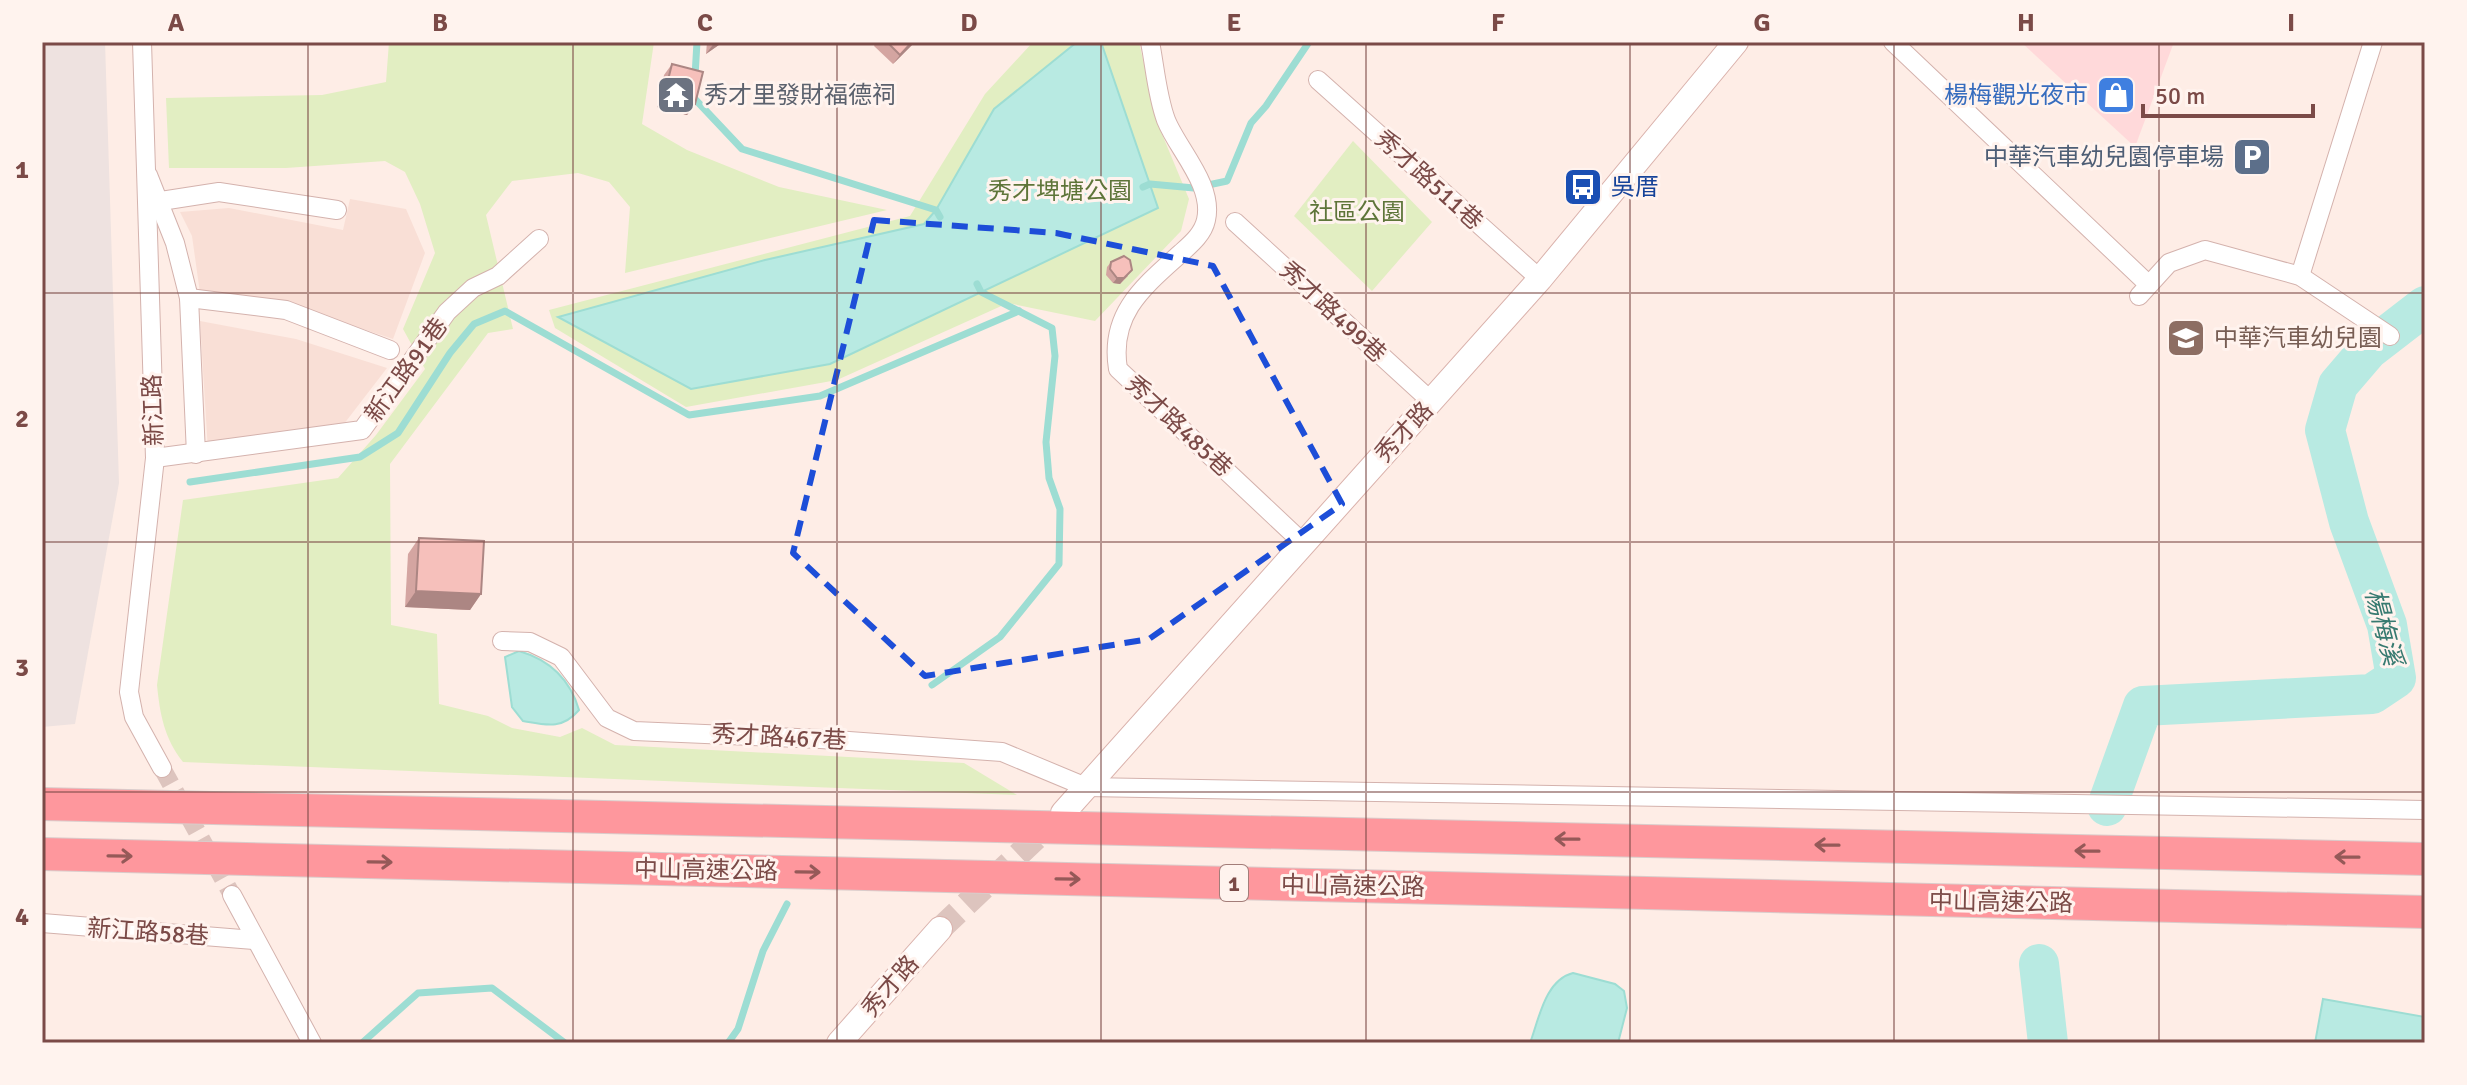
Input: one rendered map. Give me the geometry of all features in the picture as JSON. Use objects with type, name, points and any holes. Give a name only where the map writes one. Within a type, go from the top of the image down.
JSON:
[{"type":"highway","name":"中山高速公路","points":[[42,804],[2425,859]]},
{"type":"highway","name":"中山高速公路","points":[[42,854],[2425,912]]},
{"type":"main road","name":"秀才路","points":[[1063,813],[1540,279],[1736,42]]},
{"type":"main road","name":"秀才路","points":[[839,1043],[940,929]]},
{"type":"street","name":"新江路","points":[[142,42],[155,458],[129,692],[134,717],[162,768]]},
{"type":"street","name":"秀才路485巷","points":[[1150,42],[1166,119],[1207,198],[1206,221],[1197,238],[1138,291],[1120,318],[1115,350],[1118,369],[1302,542]]},
{"type":"street","points":[[1893,42],[2144,290],[2169,263],[2205,250],[2300,276],[2390,336]]},
{"type":"street","points":[[2300,276],[2373,42]]},
{"type":"street","name":"秀才路511巷","points":[[1318,80],[1540,279]]},
{"type":"street","points":[[146,168],[161,201],[189,298],[196,454]]},
{"type":"street","points":[[161,201],[219,192],[337,210]]},
{"type":"street","name":"秀才路499巷","points":[[1235,222],[1432,402]]},
{"type":"street","name":"新江路91巷","points":[[155,458],[362,430],[447,312],[473,288],[498,276],[539,239]]},
{"type":"street","points":[[189,298],[286,310],[390,350]]},
{"type":"street","name":"秀才路467巷","points":[[502,641],[530,642],[561,657],[607,718],[634,731],[1002,752],[1086,787]]},
{"type":"street","points":[[1086,787],[2425,810]]},
{"type":"street","points":[[232,895],[312,1043]]},
{"type":"street","name":"新江路58巷","points":[[42,923],[254,940]]},
{"type":"highlighted area","points":[[874,220],[1056,233],[1213,266],[1342,504],[1149,639],[925,676],[793,553]]},
{"type":"shaded area","points":[[42,42],[105,42],[119,483],[75,724],[42,727]]},
{"type":"shaded area","name":"楊梅觀光夜市","points":[[2021,42],[2174,42],[2135,147]]},
{"type":"shaded area","points":[[350,199],[406,209],[425,253],[393,339],[287,304],[200,293],[192,236],[180,212],[229,208],[343,230]]},
{"type":"shaded area","points":[[200,321],[296,339],[387,368],[337,433],[208,451]]},
{"type":"green space","points":[[389,42],[654,42],[642,124],[687,150],[779,187],[887,210],[625,273],[630,207],[609,182],[578,173],[512,181],[486,215],[513,329],[488,333],[390,464],[391,625],[437,634],[439,704],[488,716],[512,728],[560,737],[582,728],[615,745],[964,763],[1017,795],[183,762],[171,744],[164,725],[157,685],[183,500],[338,478],[376,435],[425,369],[403,329],[435,253],[420,204],[405,172],[385,161],[286,168],[169,168],[166,98],[322,95],[386,82]]},
{"type":"green space","name":"秀才埤塘公園","points":[[1033,42],[1139,42],[1157,122],[1189,199],[1181,231],[1095,321],[1008,303],[837,380],[686,407],[555,328],[549,310],[910,216],[985,94]]},
{"type":"green space","name":"社區公園","points":[[1353,141],[1432,222],[1372,291],[1294,216]]},
{"type":"water","name":"秀才埤塘公園","points":[[1077,42],[1101,42],[1158,208],[830,364],[691,389],[558,317],[765,260],[924,224],[936,210],[994,109]]},
{"type":"water","points":[[519,651],[549,665],[564,680],[579,710],[573,716],[553,724],[523,721],[512,707],[505,657]]},
{"type":"water","points":[[1573,973],[1615,984],[1624,991],[1627,1008],[1618,1043],[1530,1043],[1549,992],[1563,977]]},
{"type":"water","points":[[2323,999],[2425,1017],[2425,1043],[2315,1043]]},
{"type":"building","points":[[887,42],[912,42],[900,55]]},
{"type":"building","points":[[672,64],[703,72],[695,104],[664,96]]},
{"type":"building","points":[[1124,256],[1130,260],[1132,270],[1124,278],[1117,278],[1110,269],[1111,262]]},
{"type":"building","points":[[419,538],[484,541],[481,594],[416,591]]},
{"type":"waterway","points":[[695,76],[697,42]]},
{"type":"waterway","points":[[1143,187],[1150,184],[1194,188],[1227,181],[1251,123],[1309,42]]},
{"type":"waterway","points":[[693,92],[693,97],[742,149],[936,210],[940,217]]},
{"type":"waterway","points":[[932,685],[1000,637],[1059,564],[1060,509],[1049,478],[1046,442],[1055,356],[1052,328],[981,292],[977,284]]},
{"type":"waterway","name":"楊梅溪","points":[[2107,806],[2143,706],[2372,694],[2396,678],[2387,625],[2349,522],[2325,430],[2338,385],[2368,350],[2425,306]]},
{"type":"waterway","points":[[190,482],[360,457],[398,433],[450,353],[474,324],[505,311],[689,415],[820,396],[1019,311]]},
{"type":"waterway","points":[[728,1043],[738,1029],[763,951],[787,904]]},
{"type":"waterway","name":"楊梅溪","points":[[2039,964],[2048,1043]]},
{"type":"waterway","points":[[362,1043],[418,993],[492,988],[565,1043]]},
{"type":"tunnel","points":[[162,768],[232,895]]},
{"type":"tunnel","points":[[940,929],[1055,820]]},
{"type":"place","name":"秀才里發財福德祠","points":[[676,95]]},
{"type":"place","name":"楊梅觀光夜市","points":[[2116,95]]},
{"type":"place","name":"中華汽車幼兒園停車場","points":[[2252,157]]},
{"type":"place","name":"吳厝","points":[[1583,187]]},
{"type":"place","name":"中華汽車幼兒園","points":[[2186,338]]}]
